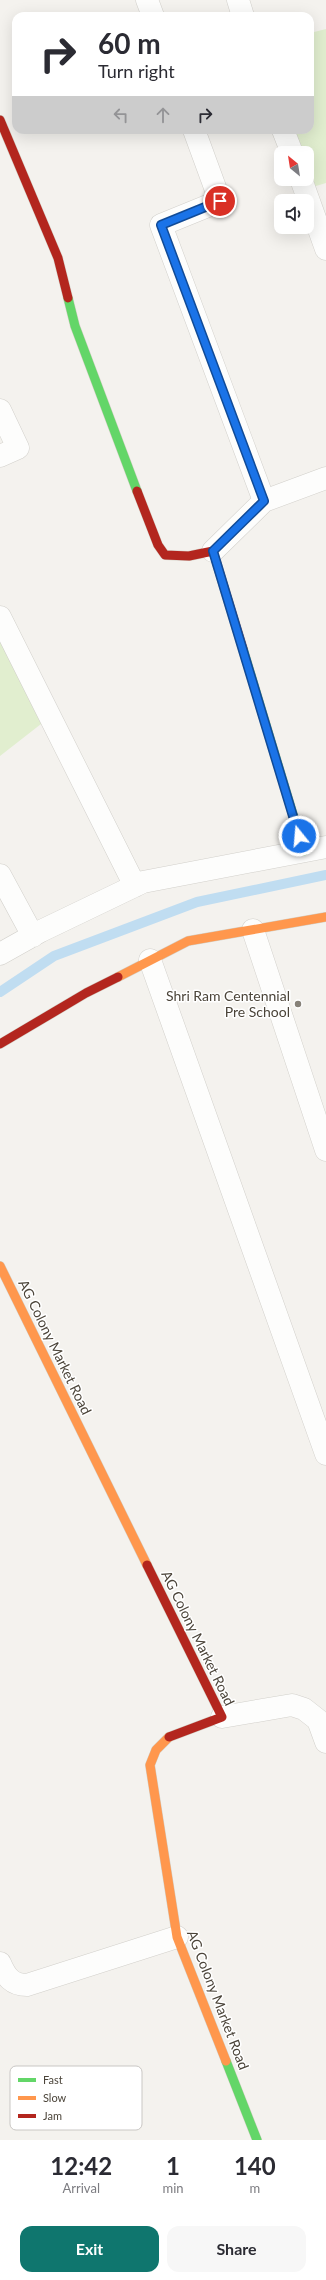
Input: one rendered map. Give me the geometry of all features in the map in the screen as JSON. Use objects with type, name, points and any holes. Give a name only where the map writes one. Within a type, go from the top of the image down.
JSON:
[{"type":"street","points":[[147,0],[152,12]]},
{"type":"street","points":[[238,0],[242,12]]},
{"type":"street","points":[[0,120],[58,258],[75,326],[158,545],[165,555],[193,558],[213,551],[264,501],[326,478]]},
{"type":"street","points":[[195,134],[220,201],[161,225],[264,501]]},
{"type":"street","points":[[285,134],[289,146]]},
{"type":"street","points":[[304,186],[326,249]]},
{"type":"street","points":[[0,410],[18,448],[0,456]]},
{"type":"street","points":[[213,551],[304,851]]},
{"type":"street","points":[[0,617],[135,886]]},
{"type":"street","points":[[0,954],[33,936],[143,882],[326,847]]},
{"type":"street","points":[[0,876],[33,936]]},
{"type":"street","points":[[0,1044],[86,993],[188,942],[326,917]]},
{"type":"street","points":[[253,930],[326,1150]]},
{"type":"street","points":[[150,960],[326,1454]]},
{"type":"street","name":"AG Colony Market Road","points":[[0,1266],[222,1717],[170,1736],[156,1750],[150,1764],[177,1937],[257,2140]]},
{"type":"street","points":[[222,1717],[292,1705],[304,1709],[318,1720],[326,1742]]},
{"type":"street","points":[[0,1963],[8,1978],[20,1985],[27,1985],[177,1937]]},
{"type":"green space","points":[[326,29],[326,183],[309,188],[309,186],[314,186],[314,146],[296,146],[291,134],[314,134],[314,32]]},
{"type":"green space","points":[[10,638],[50,717],[0,756],[0,642]]},
{"type":"waterway","points":[[0,992],[54,956],[197,902],[326,875]]},
{"type":"traffic: fast","points":[[68,298],[75,326],[137,491]]},
{"type":"traffic: fast","points":[[243,649],[304,851]]},
{"type":"traffic: fast","points":[[226,2061],[257,2140]]},
{"type":"traffic: slow","points":[[118,977],[188,941],[326,917]]},
{"type":"traffic: slow","points":[[0,1266],[147,1565]]},
{"type":"traffic: slow","points":[[169,1737],[156,1750],[150,1765],[177,1937],[226,2061]]},
{"type":"traffic: jam","points":[[0,120],[58,258],[68,298]]},
{"type":"traffic: jam","points":[[137,491],[158,545],[165,555],[189,556],[213,551],[243,649]]},
{"type":"traffic: jam","points":[[0,1044],[86,993],[118,977]]},
{"type":"traffic: jam","points":[[147,1565],[222,1717],[169,1737]]},
{"type":"place","name":"Shri Ram Centennial Pre School","points":[[298,1004]]},
{"type":"route","points":[[220,201],[161,225],[264,501],[213,551],[299,836]]}]
